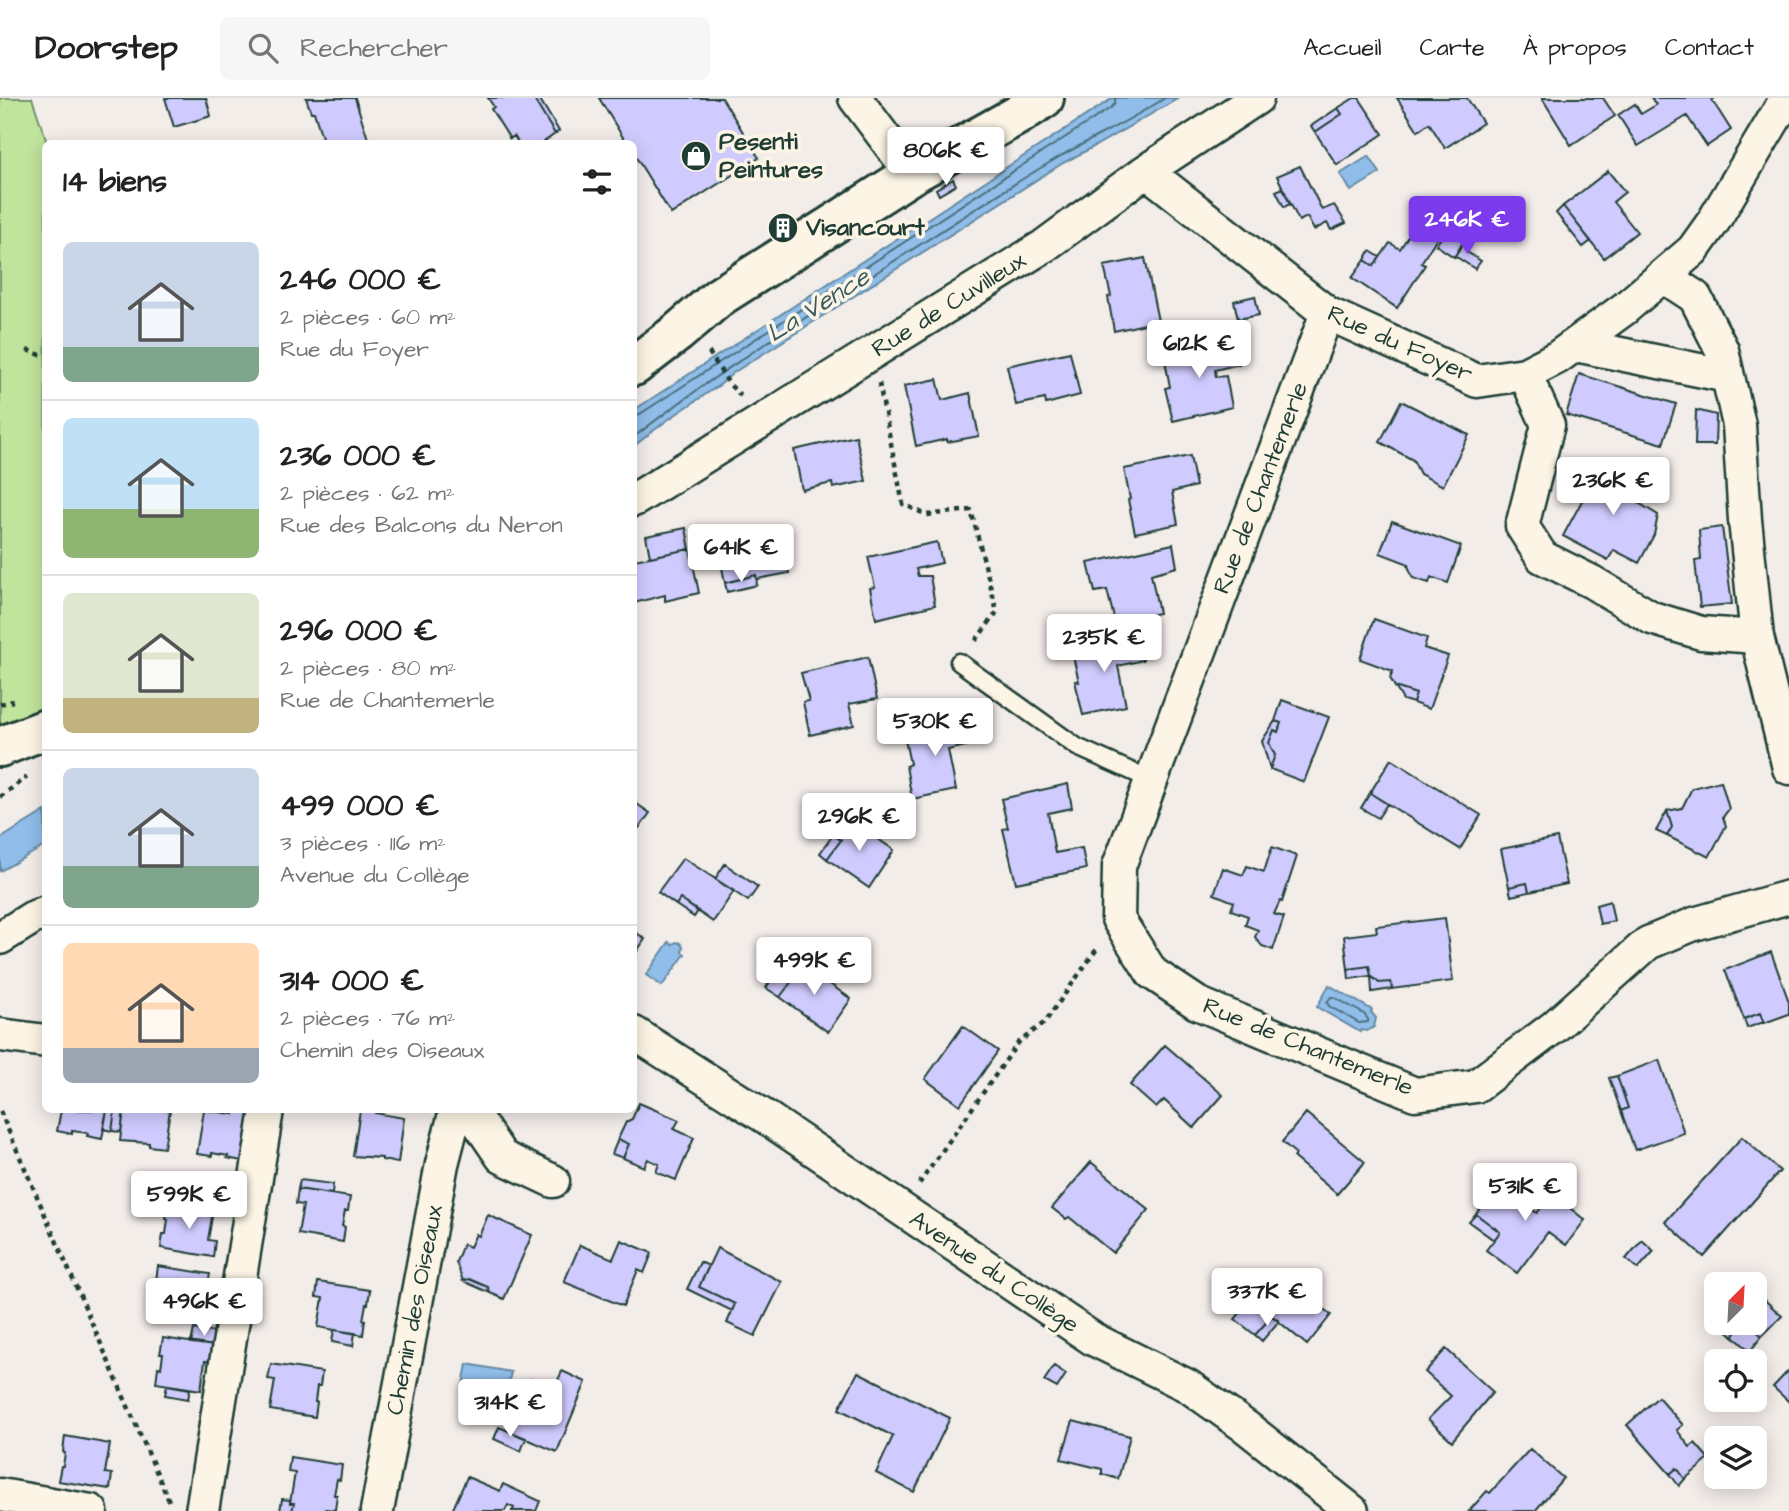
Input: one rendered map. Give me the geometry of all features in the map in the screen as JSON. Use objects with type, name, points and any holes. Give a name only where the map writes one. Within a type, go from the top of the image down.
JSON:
[{"type":"street","points":[[855,98],[912,174]]},
{"type":"street","points":[[637,364],[719,297],[912,174],[1044,98]]},
{"type":"street","name":"Rue de Cuvilleux","points":[[637,498],[1044,246],[1146,171],[1257,98]]},
{"type":"street","name":"Rue du Foyer","points":[[1146,171],[1326,313],[1477,381],[1525,374],[1558,357],[1624,309],[1693,250],[1713,222],[1782,106],[1789,105]]},
{"type":"street","points":[[1662,276],[1695,298],[1722,350],[1739,425],[1757,638],[1789,768]]},
{"type":"street","name":"Rue de Chantemerle","points":[[1326,313],[1119,866],[1118,919],[1152,973],[1197,1003],[1415,1094],[1476,1086],[1554,1027],[1648,943],[1694,924],[1789,897]]},
{"type":"street","points":[[1576,345],[1728,376]]},
{"type":"street","points":[[1525,374],[1548,425],[1522,526],[1542,557],[1652,618],[1701,633],[1757,638]]},
{"type":"street","points":[[0,747],[42,731]]},
{"type":"street","points":[[0,938],[42,914]]},
{"type":"street","points":[[0,1035],[42,1040]]},
{"type":"street","name":"Avenue du Collège","points":[[637,1035],[767,1118],[1093,1339],[1188,1386],[1246,1427],[1353,1511]]},
{"type":"street","points":[[202,1511],[267,1113]]},
{"type":"street","name":"Chemin des Oiseaux","points":[[377,1511],[442,1164],[455,1113]]},
{"type":"street","points":[[472,1113],[502,1157],[553,1181]]},
{"type":"street","points":[[0,1495],[91,1511]]},
{"type":"lane","points":[[959,662],[1077,747],[1151,780]]},
{"type":"path","points":[[27,350],[42,356]]},
{"type":"path","points":[[873,352],[903,504],[927,515],[971,510],[997,612],[959,662]]},
{"type":"path","points":[[710,353],[729,384]]},
{"type":"path","points":[[0,797],[36,770]]},
{"type":"path","points":[[923,1179],[1018,1043],[1045,1022],[1118,919]]},
{"type":"path","points":[[0,1111],[174,1511]]},
{"type":"green space","points":[[0,98],[32,98],[46,140],[42,140],[42,708],[0,729]]},
{"type":"water","name":"La Vence","points":[[1113,98],[1179,98],[1063,163],[733,373],[637,444],[637,408]]},
{"type":"water","points":[[1369,156],[1380,173],[1351,191],[1340,174]]},
{"type":"water","points":[[42,813],[42,848],[0,871],[0,839]]},
{"type":"water","points":[[669,942],[672,945],[680,943],[685,954],[662,986],[646,975]]},
{"type":"water","points":[[1329,985],[1372,1010],[1376,1018],[1374,1027],[1360,1032],[1317,1007]]},
{"type":"water","points":[[467,1364],[511,1372],[508,1386],[495,1393],[463,1385]]},
{"type":"building","points":[[165,98],[206,98],[211,116],[174,127]]},
{"type":"building","points":[[306,98],[355,98],[368,139],[323,140],[314,112],[311,112]]},
{"type":"building","points":[[488,98],[533,98],[555,134],[547,140],[516,140],[514,136],[510,139],[491,109],[494,107]]},
{"type":"building","points":[[533,98],[539,98],[559,131],[555,134]]},
{"type":"building","name":"Pesenti Peintures","points":[[599,98],[722,98],[759,158],[671,214],[637,159],[637,140],[625,140]]},
{"type":"building","points":[[1354,98],[1359,98],[1383,134],[1337,165],[1315,132],[1342,114],[1338,108]]},
{"type":"building","points":[[1397,98],[1467,98],[1483,123],[1445,148],[1429,123],[1418,131]]},
{"type":"building","points":[[1542,98],[1603,98],[1615,116],[1571,145]]},
{"type":"building","points":[[1651,98],[1715,98],[1712,100],[1731,130],[1707,146],[1687,116],[1638,146],[1618,115],[1635,104],[1641,114],[1656,105]]},
{"type":"building","points":[[1338,108],[1342,114],[1315,132],[1311,126]]},
{"type":"building","points":[[1300,166],[1322,210],[1334,205],[1346,223],[1331,230],[1327,223],[1314,230],[1307,217],[1299,221],[1277,176]]},
{"type":"building","points":[[1608,171],[1625,192],[1613,202],[1637,232],[1604,258],[1563,206]]},
{"type":"building","name":"Visancourt","points":[[953,179],[956,185],[939,195],[936,189]]},
{"type":"building","points":[[1283,188],[1290,204],[1284,207],[1276,191]]},
{"type":"building","points":[[1563,206],[1591,241],[1583,247],[1556,213]]},
{"type":"building","name":"Visancourt","points":[[790,219],[794,225],[776,238],[773,232]]},
{"type":"building","points":[[1452,221],[1470,233],[1454,257],[1436,245]]},
{"type":"building","points":[[1417,222],[1438,236],[1421,263],[1425,265],[1397,308],[1352,278],[1365,260],[1374,266],[1390,243],[1400,249]]},
{"type":"building","points":[[1464,241],[1471,246],[1467,252],[1481,261],[1475,269],[1455,256]]},
{"type":"building","points":[[1370,251],[1380,257],[1374,266],[1365,260]]},
{"type":"building","points":[[1145,258],[1158,321],[1114,331],[1108,297],[1111,296],[1104,266]]},
{"type":"building","points":[[1255,296],[1259,315],[1238,319],[1234,301]]},
{"type":"building","points":[[1235,341],[1239,364],[1215,370],[1216,377],[1226,376],[1232,407],[1173,421],[1165,388],[1170,387],[1164,355]]},
{"type":"building","points":[[1070,352],[1080,395],[1046,404],[1045,399],[1016,405],[1007,366]]},
{"type":"building","points":[[1579,374],[1676,404],[1663,444],[1566,415]]},
{"type":"building","points":[[937,379],[942,400],[970,393],[979,436],[916,446],[904,386]]},
{"type":"building","points":[[1401,401],[1469,435],[1443,486],[1420,474],[1413,460],[1380,442]]},
{"type":"building","points":[[1696,410],[1716,415],[1715,445],[1695,445]]},
{"type":"building","points":[[856,436],[866,481],[833,488],[832,483],[802,490],[794,450]]},
{"type":"building","points":[[1190,456],[1196,486],[1172,492],[1178,524],[1135,533],[1124,469]]},
{"type":"building","points":[[1600,463],[1640,476],[1634,500],[1658,515],[1654,535],[1639,563],[1614,550],[1608,560],[1563,536]]},
{"type":"building","points":[[1392,521],[1461,546],[1448,583],[1431,577],[1429,583],[1413,578],[1409,564],[1380,553]]},
{"type":"building","points":[[1722,527],[1732,604],[1700,607],[1695,561],[1701,560],[1699,530]]},
{"type":"building","points":[[686,528],[690,549],[650,557],[646,536]]},
{"type":"building","points":[[779,528],[789,573],[757,579],[756,575],[725,583],[717,541]]},
{"type":"building","points":[[937,542],[942,563],[916,569],[918,576],[930,576],[935,605],[876,619],[870,588],[875,587],[868,557]]},
{"type":"building","points":[[1173,544],[1177,567],[1151,574],[1159,613],[1115,622],[1107,590],[1095,592],[1088,563]]},
{"type":"building","points":[[690,549],[699,593],[665,601],[665,595],[637,602],[637,559]]},
{"type":"building","points":[[756,575],[757,585],[727,592],[725,583]]},
{"type":"building","points":[[1374,619],[1427,638],[1424,648],[1448,656],[1429,709],[1413,703],[1416,694],[1395,687],[1390,678],[1393,671],[1360,659]]},
{"type":"building","points":[[1138,637],[1143,660],[1118,666],[1126,706],[1083,715],[1072,652]]},
{"type":"building","points":[[868,657],[877,699],[849,704],[854,725],[810,735],[803,702],[809,701],[801,673]]},
{"type":"building","points":[[1395,687],[1416,694],[1413,703],[1403,700]]},
{"type":"building","points":[[1282,700],[1329,717],[1304,782],[1270,769],[1275,755],[1269,743],[1274,730],[1278,732],[1281,723],[1275,721]]},
{"type":"building","points":[[969,721],[974,744],[948,750],[956,790],[912,799],[906,766],[910,764],[904,735]]},
{"type":"building","points":[[1275,721],[1281,723],[1278,732],[1274,730],[1269,743],[1275,755],[1270,769],[1262,741]]},
{"type":"building","points":[[1391,759],[1481,815],[1460,849],[1370,793]]},
{"type":"building","points":[[1721,781],[1729,809],[1723,817],[1726,826],[1709,857],[1667,836],[1672,827],[1667,811],[1682,808],[1692,788]]},
{"type":"building","points":[[1068,784],[1072,808],[1048,813],[1055,853],[1082,848],[1086,869],[1016,883],[1003,829],[1008,828],[1001,799]]},
{"type":"building","points":[[1370,793],[1387,804],[1378,818],[1361,808]]},
{"type":"building","points":[[637,804],[650,813],[639,828],[637,827]]},
{"type":"building","points":[[1667,811],[1672,827],[1667,836],[1656,831]]},
{"type":"building","points":[[846,817],[894,850],[869,888],[827,859],[841,840],[833,835]]},
{"type":"building","points":[[833,835],[841,840],[827,859],[820,853]]},
{"type":"building","points":[[1557,838],[1567,884],[1529,892],[1527,883],[1509,887],[1501,849]]},
{"type":"building","points":[[1272,847],[1297,856],[1282,902],[1280,901],[1274,914],[1284,917],[1273,950],[1262,946],[1255,937],[1258,930],[1245,925],[1248,916],[1231,910],[1234,902],[1214,894],[1223,868],[1243,875],[1247,866],[1264,872]]},
{"type":"building","points":[[683,858],[734,891],[713,922],[680,899],[676,905],[658,892]]},
{"type":"building","points":[[725,864],[758,887],[748,901],[715,879]]},
{"type":"building","points":[[1527,883],[1529,892],[1511,896],[1509,887]]},
{"type":"building","points":[[680,899],[698,911],[694,917],[676,905]]},
{"type":"building","points":[[1610,901],[1614,921],[1600,924],[1596,905]]},
{"type":"building","points":[[1445,918],[1453,981],[1392,989],[1391,982],[1379,983],[1371,976],[1369,966],[1348,969],[1344,936],[1377,932],[1376,926]]},
{"type":"building","points":[[637,933],[645,939],[637,951]]},
{"type":"building","points":[[1771,952],[1789,1002],[1789,1014],[1764,1023],[1760,1013],[1744,1019],[1725,970]]},
{"type":"building","points":[[788,954],[796,960],[786,976],[792,981],[780,997],[766,988]]},
{"type":"building","points":[[796,960],[851,999],[828,1032],[780,997],[792,981],[786,976]]},
{"type":"building","points":[[1369,966],[1371,976],[1349,979],[1348,969]]},
{"type":"building","points":[[1371,976],[1379,983],[1391,982],[1392,989],[1372,992]]},
{"type":"building","points":[[1760,1013],[1764,1022],[1747,1028],[1744,1019]]},
{"type":"building","points":[[963,1026],[998,1051],[960,1105],[925,1079]]},
{"type":"building","points":[[1165,1045],[1223,1095],[1194,1128],[1164,1100],[1156,1108],[1130,1085]]},
{"type":"building","points":[[1659,1060],[1684,1133],[1635,1150],[1621,1111],[1628,1108],[1617,1076]]},
{"type":"building","points":[[1617,1076],[1628,1108],[1621,1111],[1609,1078]]},
{"type":"building","points":[[639,1103],[679,1120],[674,1129],[694,1138],[676,1180],[656,1172],[659,1164],[648,1159],[644,1167],[623,1158],[629,1144],[618,1139],[626,1122],[637,1113]]},
{"type":"building","points":[[60,1113],[106,1113],[102,1139],[87,1136],[88,1133],[57,1131]]},
{"type":"building","points":[[106,1113],[115,1113],[112,1131],[103,1129]]},
{"type":"building","points":[[115,1113],[124,1113],[121,1132],[112,1131]]},
{"type":"building","points":[[124,1113],[170,1113],[164,1148],[149,1146],[149,1143],[120,1141]]},
{"type":"building","points":[[204,1113],[250,1113],[242,1161],[212,1153],[212,1156],[197,1154]]},
{"type":"building","points":[[360,1113],[404,1118],[398,1163],[382,1158],[353,1156]]},
{"type":"building","points":[[1306,1113],[1365,1162],[1337,1194],[1294,1158],[1296,1154],[1282,1142]]},
{"type":"building","points":[[1742,1137],[1780,1171],[1704,1257],[1665,1222]]},
{"type":"building","points":[[618,1139],[629,1144],[623,1158],[612,1154]]},
{"type":"building","points":[[1091,1162],[1149,1210],[1113,1253],[1069,1217],[1066,1219],[1052,1208]]},
{"type":"building","points":[[1503,1177],[1536,1202],[1530,1208],[1537,1213],[1552,1194],[1585,1220],[1566,1245],[1548,1232],[1517,1273],[1486,1250],[1500,1232],[1476,1214]]},
{"type":"building","points":[[300,1180],[333,1184],[332,1194],[298,1189]]},
{"type":"building","points":[[298,1189],[350,1197],[342,1226],[345,1227],[343,1242],[298,1234],[303,1205],[296,1204]]},
{"type":"building","points":[[168,1204],[213,1211],[208,1240],[215,1241],[213,1257],[161,1248],[163,1234],[166,1234]]},
{"type":"building","points":[[1476,1214],[1500,1232],[1494,1240],[1469,1222]]},
{"type":"building","points":[[488,1215],[532,1235],[504,1299],[490,1293],[488,1287],[469,1279],[463,1281],[456,1262],[463,1244],[470,1247],[476,1234],[479,1236]]},
{"type":"building","points":[[621,1240],[652,1253],[644,1273],[638,1270],[623,1306],[564,1282],[580,1245],[613,1259]]},
{"type":"building","points":[[1642,1240],[1654,1251],[1638,1269],[1626,1259]]},
{"type":"building","points":[[717,1248],[782,1282],[755,1336],[727,1323],[735,1304],[699,1287]]},
{"type":"building","points":[[700,1262],[709,1266],[699,1287],[735,1304],[732,1311],[687,1289]]},
{"type":"building","points":[[158,1266],[210,1274],[207,1289],[201,1288],[196,1317],[151,1311],[156,1295]]},
{"type":"building","points":[[1277,1270],[1331,1315],[1307,1345],[1272,1316],[1255,1335],[1235,1319]]},
{"type":"building","points":[[469,1279],[488,1287],[490,1293],[463,1281]]},
{"type":"building","points":[[318,1282],[370,1290],[363,1320],[363,1335],[318,1327],[323,1298],[316,1297]]},
{"type":"building","points":[[1768,1303],[1782,1316],[1768,1330]]},
{"type":"building","points":[[1272,1316],[1279,1321],[1262,1341],[1255,1335]]},
{"type":"building","points":[[194,1329],[216,1332],[214,1346],[191,1343]]},
{"type":"building","points":[[334,1330],[355,1333],[353,1346],[332,1342]]},
{"type":"building","points":[[1733,1336],[1762,1336],[1752,1349],[1748,1349]]},
{"type":"building","points":[[163,1338],[215,1346],[212,1362],[205,1361],[201,1390],[156,1383],[158,1367],[161,1368]]},
{"type":"building","points":[[1446,1349],[1493,1392],[1452,1441],[1428,1419],[1451,1396],[1425,1372]]},
{"type":"building","points":[[271,1364],[322,1372],[320,1386],[317,1386],[315,1417],[270,1410],[275,1380],[268,1379]]},
{"type":"building","points":[[1054,1366],[1066,1374],[1057,1388],[1044,1381]]},
{"type":"building","points":[[1789,1370],[1789,1402],[1773,1387]]},
{"type":"building","points":[[562,1371],[586,1382],[557,1452],[508,1431],[530,1379],[554,1389]]},
{"type":"building","points":[[858,1372],[950,1418],[914,1492],[876,1473],[893,1436],[839,1409]]},
{"type":"building","points":[[167,1385],[190,1389],[188,1399],[165,1395]]},
{"type":"building","points":[[1658,1397],[1683,1425],[1677,1430],[1690,1447],[1695,1443],[1704,1453],[1704,1463],[1685,1479],[1677,1468],[1670,1474],[1627,1425]]},
{"type":"building","points":[[1073,1421],[1130,1436],[1118,1479],[1102,1474],[1102,1469],[1061,1459]]},
{"type":"building","points":[[499,1427],[526,1438],[521,1451],[494,1439]]},
{"type":"building","points":[[65,1436],[110,1444],[105,1473],[112,1474],[110,1489],[58,1481],[63,1466]]},
{"type":"building","points":[[1530,1449],[1563,1478],[1535,1511],[1469,1511],[1487,1491],[1490,1493]]},
{"type":"building","points":[[290,1457],[342,1465],[334,1495],[337,1495],[335,1510],[292,1511],[294,1503],[290,1503],[295,1473],[288,1472]]},
{"type":"building","points":[[1677,1468],[1685,1479],[1679,1486],[1670,1474]]},
{"type":"building","points":[[467,1477],[500,1491],[503,1484],[540,1501],[536,1511],[512,1511],[514,1508],[508,1505],[505,1511],[452,1511]]},
{"type":"building","points":[[282,1499],[294,1503],[292,1511],[280,1511]]},
{"type":"place","name":"Pesenti Peintures","points":[[696,156]]},
{"type":"place","name":"Visancourt","points":[[783,228]]}]
